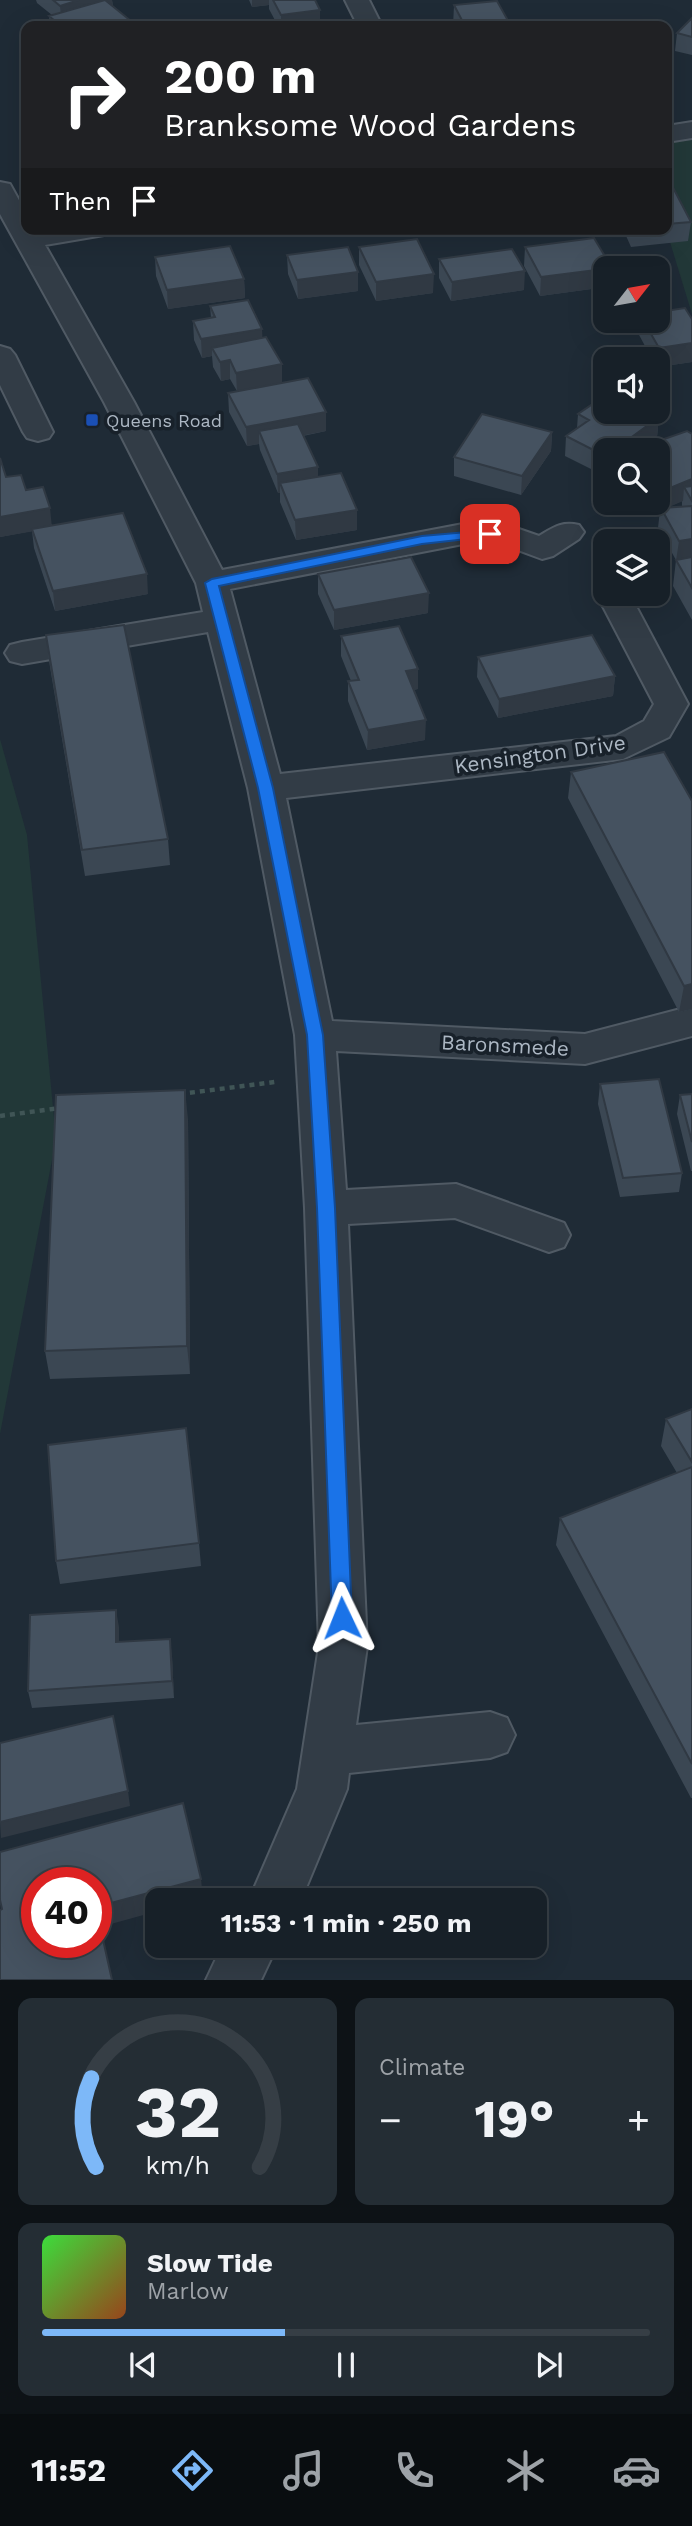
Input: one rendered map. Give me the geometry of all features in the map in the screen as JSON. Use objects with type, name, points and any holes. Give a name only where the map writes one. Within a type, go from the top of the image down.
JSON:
[{"type":"street","points":[[357,0],[368,21]]},
{"type":"street","points":[[672,133],[692,130]]},
{"type":"street","points":[[0,190],[21,227]]},
{"type":"street","points":[[26,235],[119,402],[218,601],[266,788],[315,1035],[326,1208],[343,1646],[322,1788],[280,1888]]},
{"type":"street","points":[[28,239],[54,235]]},
{"type":"street","points":[[0,355],[8,393],[38,432]]},
{"type":"street","points":[[22,653],[218,601],[422,540],[463,534],[490,534],[557,549]]},
{"type":"street","name":"Kensington Drive","points":[[266,788],[623,747],[657,729],[671,704],[619,606]]},
{"type":"street","name":"Baronsmede","points":[[315,1035],[585,1049],[692,1021]]},
{"type":"street","points":[[326,1208],[456,1201],[549,1236]]},
{"type":"street","points":[[327,1752],[490,1735]]},
{"type":"street","points":[[232,1980],[244,1958]]},
{"type":"path","points":[[670,572],[692,568]]},
{"type":"path","points":[[166,1095],[318,1077]]},
{"type":"path","points":[[0,1115],[69,1107]]},
{"type":"green space","points":[[692,130],[692,314],[668,235],[672,235],[672,133]]},
{"type":"green space","points":[[0,739],[27,835],[56,1139],[0,1434]]},
{"type":"building","points":[[53,0],[79,0],[60,6]]},
{"type":"building","points":[[105,0],[131,21],[55,21],[49,16]]},
{"type":"building","points":[[273,0],[315,0],[320,10],[281,15]]},
{"type":"building","points":[[497,1],[508,21],[462,21],[454,5]]},
{"type":"building","points":[[692,18],[692,37],[677,33]]},
{"type":"building","points":[[672,186],[691,222],[672,224]]},
{"type":"building","points":[[594,238],[605,256],[593,256],[593,270],[541,277],[525,247]]},
{"type":"building","points":[[417,239],[434,274],[376,282],[359,247]]},
{"type":"building","points":[[230,246],[244,279],[167,290],[155,257]]},
{"type":"building","points":[[348,247],[358,272],[297,280],[287,255]]},
{"type":"building","points":[[512,249],[525,271],[452,282],[439,259]]},
{"type":"building","points":[[248,300],[262,329],[201,339],[193,321],[215,317],[210,306]]},
{"type":"building","points":[[685,308],[692,319],[692,343],[658,347],[650,333],[670,333],[670,310]]},
{"type":"building","points":[[266,337],[282,364],[236,373],[230,360],[220,362],[212,348]]},
{"type":"building","points":[[308,378],[326,412],[246,427],[228,393]]},
{"type":"building","points":[[593,404],[593,424],[649,424],[630,438],[593,438],[593,450],[566,436],[589,420],[578,414]]},
{"type":"building","points":[[482,414],[552,432],[522,476],[454,457]]},
{"type":"building","points":[[298,424],[318,467],[277,474],[259,431]]},
{"type":"building","points":[[687,431],[692,434],[692,479],[670,488],[670,438],[667,438]]},
{"type":"building","points":[[0,458],[6,477],[21,475],[26,490],[43,487],[50,508],[0,517]]},
{"type":"building","points":[[341,473],[357,510],[295,520],[280,483]]},
{"type":"building","points":[[692,486],[692,501],[684,487]]},
{"type":"building","points":[[692,506],[692,539],[679,541],[665,515],[670,515],[670,507]]},
{"type":"building","points":[[123,513],[147,574],[53,591],[32,529]]},
{"type":"building","points":[[411,557],[429,593],[334,610],[318,574]]},
{"type":"building","points":[[692,557],[692,588],[676,560]]},
{"type":"building","points":[[124,625],[168,839],[82,850],[46,635]]},
{"type":"building","points":[[399,626],[418,669],[406,671],[426,720],[368,730],[348,681],[359,680],[341,636]]},
{"type":"building","points":[[592,635],[615,676],[499,699],[478,657]]},
{"type":"building","points":[[664,752],[692,801],[692,984],[684,986],[571,772]]},
{"type":"building","points":[[659,1079],[682,1173],[623,1178],[600,1084]]},
{"type":"building","points":[[185,1090],[187,1346],[45,1351],[56,1095]]},
{"type":"building","points":[[692,1094],[692,1142],[680,1095]]},
{"type":"building","points":[[692,1409],[692,1462],[666,1419]]},
{"type":"building","points":[[186,1428],[199,1543],[56,1561],[48,1445]]},
{"type":"building","points":[[692,1467],[692,1764],[560,1518]]},
{"type":"building","points":[[116,1610],[116,1642],[170,1639],[172,1681],[28,1691],[30,1615]]},
{"type":"building","points":[[113,1716],[128,1791],[0,1822],[0,1743]]},
{"type":"building","points":[[183,1803],[201,1879],[167,1888],[145,1888],[145,1894],[112,1903],[112,1867],[21,1867],[21,1958],[107,1958],[112,1980],[0,1980],[0,1852]]},
{"type":"place","name":"Queens Road","points":[[92,420]]},
{"type":"route","points":[[342,1618],[326,1208],[315,1035],[266,788],[212,583],[245,574],[422,540],[463,534],[490,534]]}]
